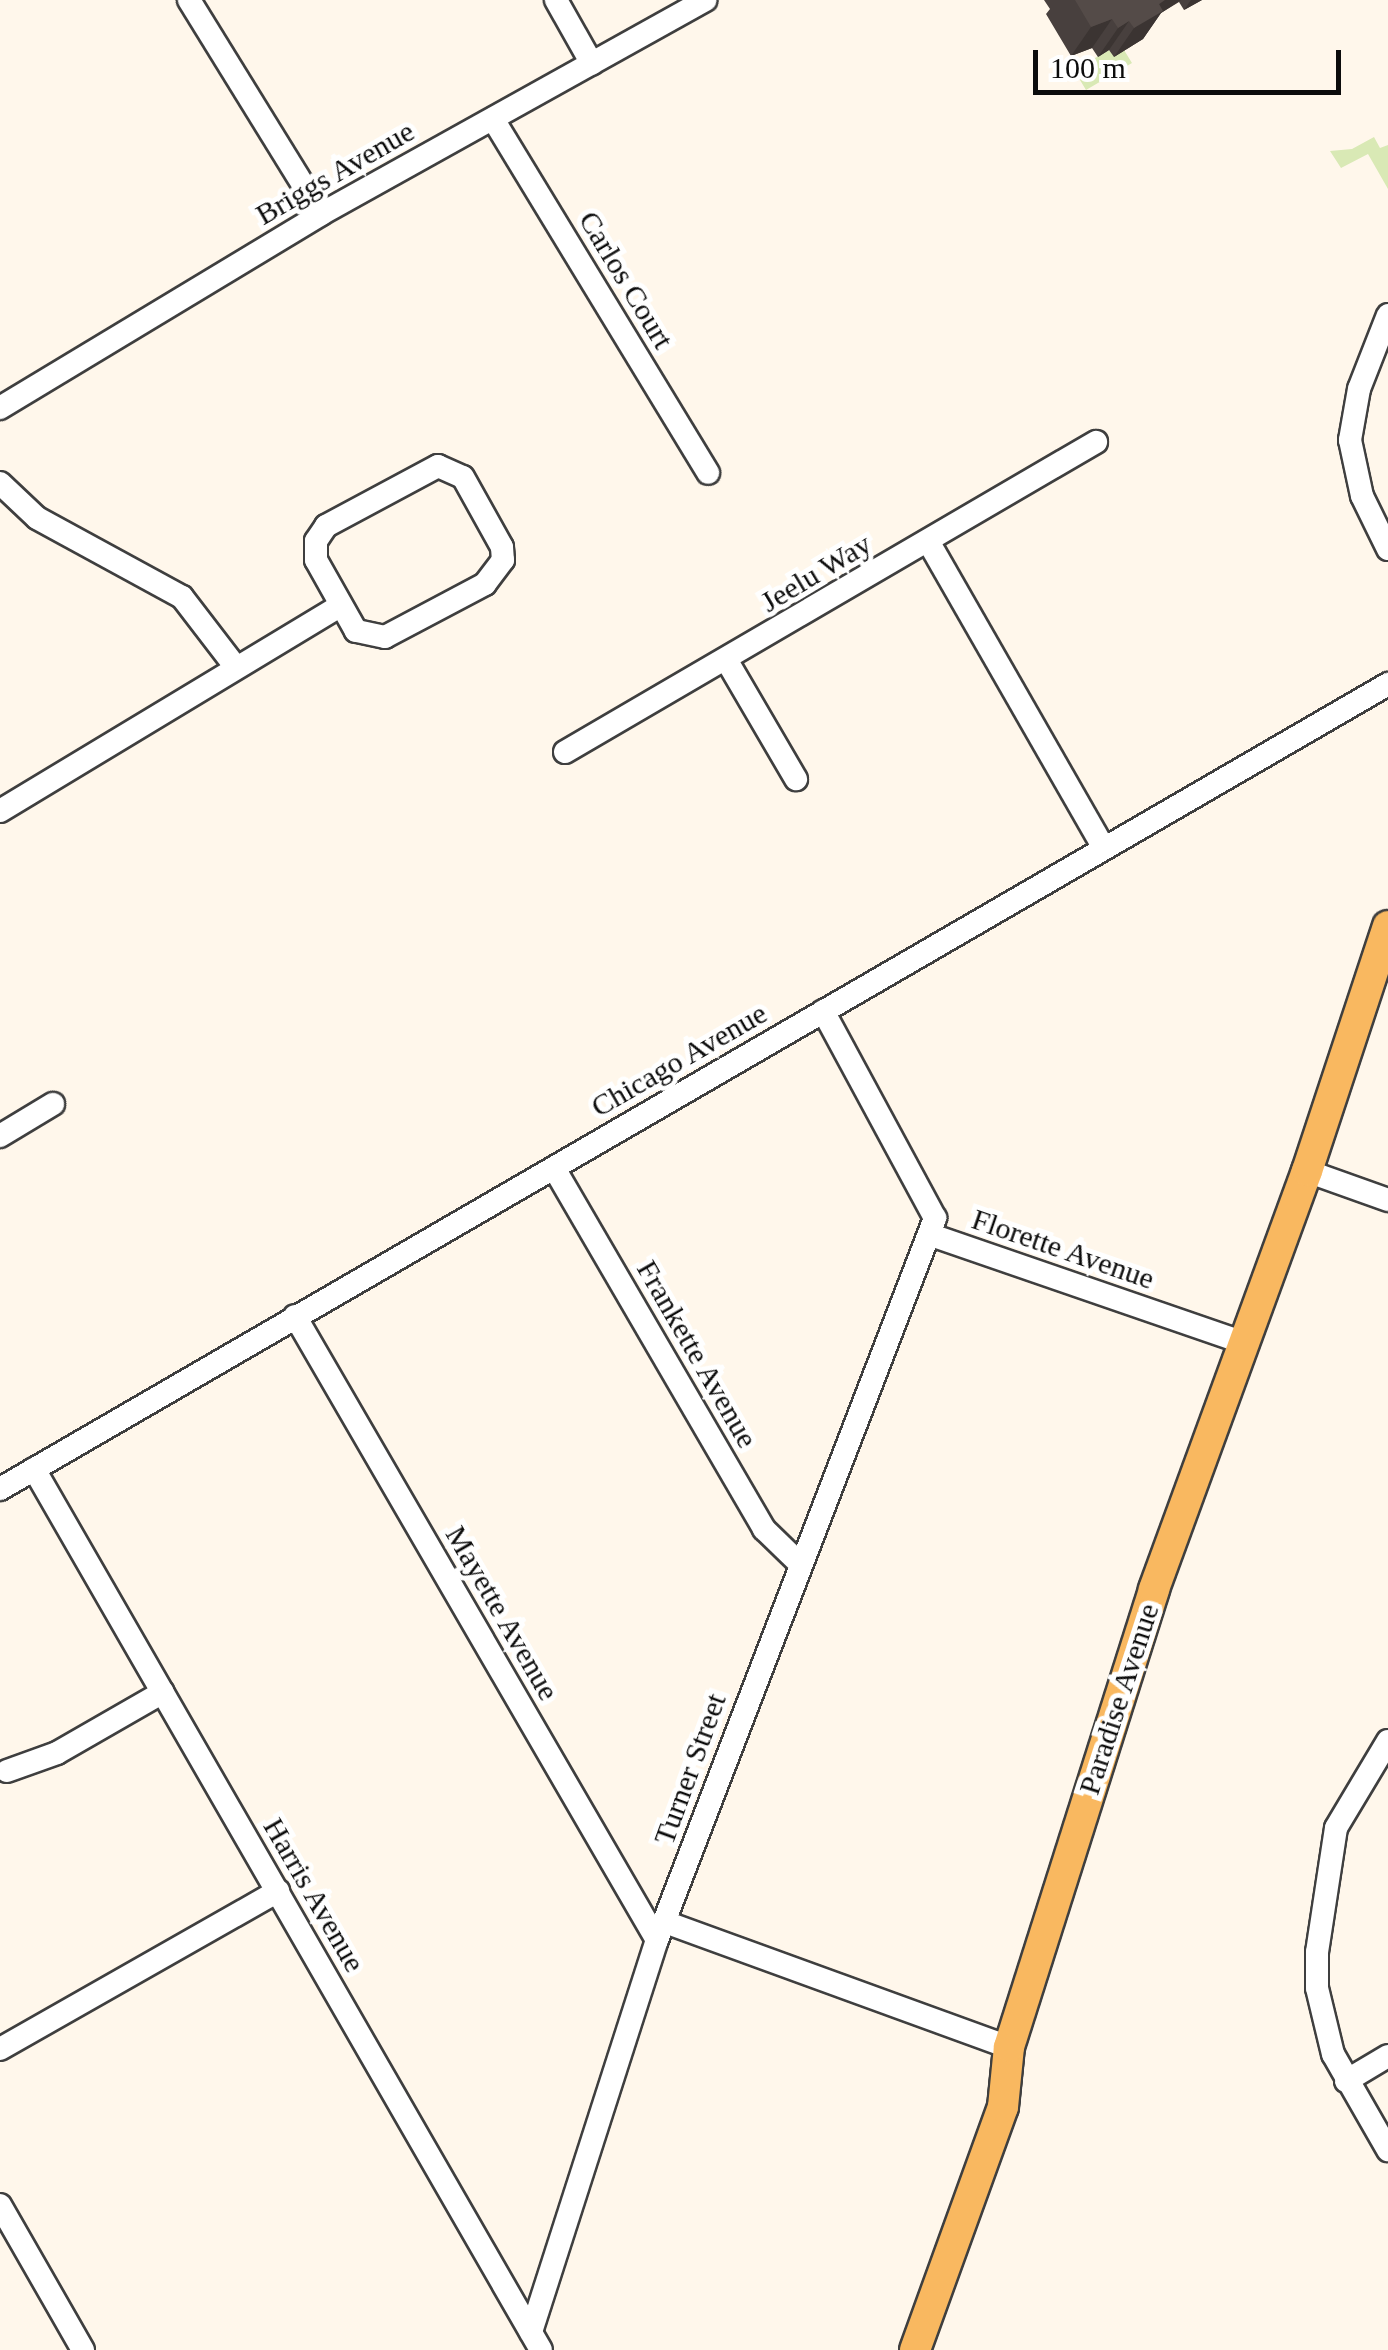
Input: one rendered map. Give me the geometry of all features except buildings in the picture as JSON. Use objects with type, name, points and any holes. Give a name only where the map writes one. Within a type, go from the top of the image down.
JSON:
[{"type":"main road","name":"Paradise Avenue","points":[[914,2350],[1003,2107],[1009,2046],[1154,1590],[1307,1171],[1388,926]]},
{"type":"street","points":[[188,0],[321,214]]},
{"type":"street","points":[[556,0],[592,64]]},
{"type":"street","name":"Briggs Avenue","points":[[0,408],[321,214],[705,0]]},
{"type":"street","name":"Carlos Court","points":[[493,119],[708,473]]},
{"type":"street","points":[[1388,315],[1359,389],[1350,440],[1362,496],[1388,549]]},
{"type":"street","name":"Jeelu Way","points":[[565,752],[727,662],[1096,442]]},
{"type":"street","points":[[430,466],[464,477],[502,547],[502,560],[485,584],[385,637],[356,631],[340,606],[314,549],[326,526],[430,466]]},
{"type":"street","points":[[0,484],[37,518],[182,597],[234,666]]},
{"type":"street","points":[[928,541],[1103,847]]},
{"type":"street","points":[[0,810],[234,666],[340,606]]},
{"type":"street","points":[[727,662],[796,779]]},
{"type":"street","name":"Chicago Avenue","points":[[0,1489],[1388,684]]},
{"type":"street","name":"Florette Avenue","points":[[824,1010],[925,1195],[934,1218],[931,1235],[1244,1344]]},
{"type":"street","points":[[0,1136],[52,1104]]},
{"type":"street","name":"Frankette Avenue","points":[[554,1168],[764,1529],[798,1562]]},
{"type":"street","points":[[1307,1171],[1388,1200]]},
{"type":"street","name":"Turner Street","points":[[536,2341],[661,1931],[798,1562],[931,1235]]},
{"type":"street","name":"Mayette Avenue","points":[[295,1316],[661,1931]]},
{"type":"street","name":"Harris Avenue","points":[[34,1469],[536,2341]]},
{"type":"street","points":[[7,1771],[57,1754],[163,1692]]},
{"type":"street","points":[[1388,1740],[1336,1828],[1317,1952],[1322,2020],[1346,2081],[1388,2150]]},
{"type":"street","points":[[0,2049],[278,1892]]},
{"type":"street","points":[[661,1931],[1009,2046]]},
{"type":"street","points":[[1346,2081],[1388,2056]]},
{"type":"street","points":[[0,2204],[83,2350]]},
{"type":"green space","points":[[1109,50],[1114,56],[1124,50],[1132,63],[1086,90],[1074,70]]},
{"type":"green space","points":[[1374,137],[1380,148],[1388,145],[1388,189],[1368,154],[1341,168],[1330,151],[1352,149]]}]
